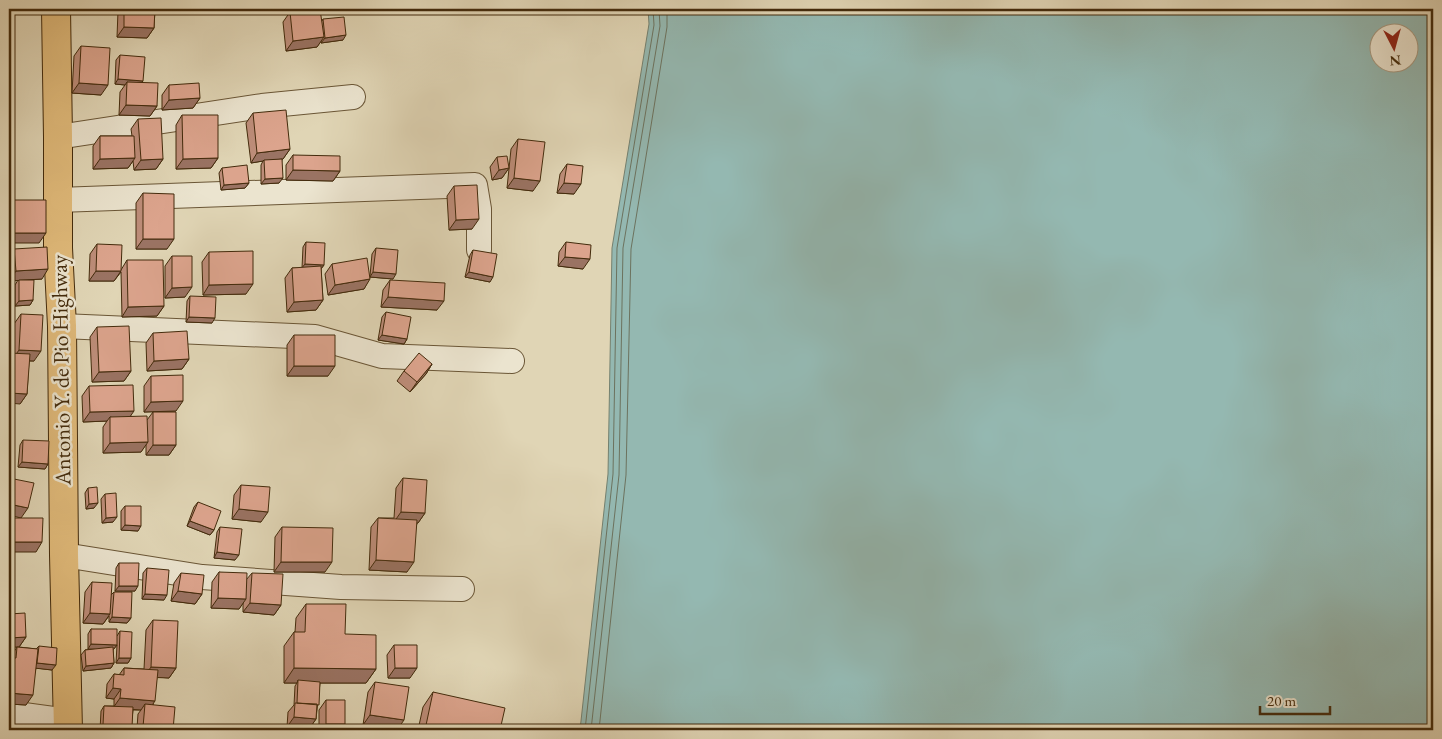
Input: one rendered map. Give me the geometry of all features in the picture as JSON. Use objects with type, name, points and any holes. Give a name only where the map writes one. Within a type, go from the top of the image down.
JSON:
[{"type":"highway","name":"Antonio Y. de Pio Highway","points":[[56,9],[58,200],[48,249],[62,326],[68,726]]},
{"type":"street","points":[[58,137],[262,106],[353,97]]},
{"type":"street","points":[[58,200],[475,186],[479,209],[479,250]]},
{"type":"street","points":[[62,326],[315,337],[382,356],[512,361]]},
{"type":"street","points":[[64,555],[212,577],[341,587],[462,590]]},
{"type":"street","points":[[9,713],[68,726]]},
{"type":"water","points":[[648,9],[1433,9],[1433,730],[580,730],[608,474],[612,248],[649,24]]},
{"type":"building","points":[[124,9],[155,9],[154,28],[124,27]]},
{"type":"building","points":[[320,9],[324,37],[293,41],[290,12]]},
{"type":"building","points":[[344,17],[346,35],[325,38],[323,19]]},
{"type":"building","points":[[81,46],[110,48],[108,85],[79,83]]},
{"type":"building","points":[[120,55],[145,57],[143,81],[118,79]]},
{"type":"building","points":[[127,82],[158,83],[157,106],[126,105]]},
{"type":"building","points":[[199,83],[200,98],[169,100],[169,85]]},
{"type":"building","points":[[286,110],[290,149],[257,153],[253,113]]},
{"type":"building","points":[[182,115],[218,115],[218,158],[183,159]]},
{"type":"building","points":[[161,118],[163,159],[141,160],[138,119]]},
{"type":"building","points":[[100,136],[134,136],[135,158],[100,159]]},
{"type":"building","points":[[518,139],[545,142],[540,181],[514,178]]},
{"type":"building","points":[[293,155],[340,156],[340,171],[293,170]]},
{"type":"building","points":[[507,156],[509,168],[499,170],[497,157]]},
{"type":"building","points":[[282,159],[283,178],[265,179],[264,160]]},
{"type":"building","points":[[567,164],[583,166],[581,184],[564,183]]},
{"type":"building","points":[[247,165],[249,183],[224,185],[222,168]]},
{"type":"building","points":[[477,185],[479,219],[456,220],[454,186]]},
{"type":"building","points":[[143,193],[174,194],[174,239],[143,239]]},
{"type":"building","points":[[9,200],[46,200],[46,233],[9,233]]},
{"type":"building","points":[[306,242],[325,243],[324,265],[305,264]]},
{"type":"building","points":[[566,242],[591,245],[590,259],[565,257]]},
{"type":"building","points":[[97,244],[122,245],[121,271],[96,271]]},
{"type":"building","points":[[47,247],[48,269],[16,271],[14,249]]},
{"type":"building","points":[[376,248],[398,250],[396,274],[373,272]]},
{"type":"building","points":[[473,250],[497,254],[493,277],[469,272]]},
{"type":"building","points":[[253,251],[253,284],[209,285],[209,252]]},
{"type":"building","points":[[172,256],[192,256],[192,287],[172,288]]},
{"type":"building","points":[[367,258],[370,279],[335,285],[332,264]]},
{"type":"building","points":[[127,260],[163,260],[164,306],[128,307]]},
{"type":"building","points":[[321,266],[323,300],[294,302],[292,268]]},
{"type":"building","points":[[19,280],[34,280],[33,300],[19,301]]},
{"type":"building","points":[[390,280],[445,283],[444,301],[388,297]]},
{"type":"building","points":[[190,296],[216,297],[215,318],[189,317]]},
{"type":"building","points":[[386,312],[411,317],[407,339],[382,335]]},
{"type":"building","points":[[21,314],[43,315],[41,351],[19,350]]},
{"type":"building","points":[[129,326],[131,371],[99,372],[97,327]]},
{"type":"building","points":[[187,331],[189,359],[154,361],[153,333]]},
{"type":"building","points":[[294,335],[335,335],[335,366],[294,366]]},
{"type":"building","points":[[9,353],[30,354],[27,394],[9,393]]},
{"type":"building","points":[[419,353],[432,364],[417,382],[404,371]]},
{"type":"building","points":[[183,375],[183,401],[151,402],[151,376]]},
{"type":"building","points":[[133,385],[134,411],[90,412],[89,386]]},
{"type":"building","points":[[153,412],[176,412],[176,445],[153,445]]},
{"type":"building","points":[[147,416],[148,442],[110,443],[110,417]]},
{"type":"building","points":[[23,440],[49,441],[48,464],[22,462]]},
{"type":"building","points":[[9,478],[34,483],[28,508],[9,504]]},
{"type":"building","points":[[403,478],[427,480],[425,513],[401,512]]},
{"type":"building","points":[[241,485],[270,487],[268,512],[239,509]]},
{"type":"building","points":[[97,487],[98,503],[89,504],[88,488]]},
{"type":"building","points":[[116,493],[117,517],[106,518],[105,494]]},
{"type":"building","points":[[198,502],[221,511],[214,530],[190,521]]},
{"type":"building","points":[[125,506],[141,506],[141,526],[125,525]]},
{"type":"building","points":[[9,518],[43,518],[42,542],[9,542]]},
{"type":"building","points":[[378,518],[417,520],[414,562],[376,560]]},
{"type":"building","points":[[220,527],[242,529],[239,555],[217,552]]},
{"type":"building","points":[[282,527],[333,528],[332,562],[281,562]]},
{"type":"building","points":[[119,563],[139,563],[138,586],[119,586]]},
{"type":"building","points":[[147,568],[169,570],[167,595],[145,594]]},
{"type":"building","points":[[219,572],[247,573],[246,599],[218,598]]},
{"type":"building","points":[[181,573],[204,575],[202,594],[178,591]]},
{"type":"building","points":[[252,573],[283,574],[281,605],[250,603]]},
{"type":"building","points":[[92,582],[112,583],[110,614],[90,613]]},
{"type":"building","points":[[114,592],[132,592],[131,618],[112,617]]},
{"type":"building","points":[[306,604],[346,604],[345,634],[376,635],[376,669],[294,668],[294,632],[305,632]]},
{"type":"building","points":[[25,613],[26,637],[9,638],[9,614]]},
{"type":"building","points":[[153,620],[178,621],[176,668],[151,667]]},
{"type":"building","points":[[91,629],[117,629],[117,645],[91,644]]},
{"type":"building","points":[[120,631],[132,632],[131,658],[119,658]]},
{"type":"building","points":[[394,645],[417,645],[417,668],[395,668]]},
{"type":"building","points":[[39,646],[57,648],[56,665],[37,663]]},
{"type":"building","points":[[17,647],[38,649],[33,695],[9,693],[9,658],[16,658]]},
{"type":"building","points":[[113,647],[114,663],[86,666],[85,650]]},
{"type":"building","points":[[124,668],[158,670],[155,701],[120,698],[121,689],[113,688],[114,674],[124,675]]},
{"type":"building","points":[[298,680],[320,682],[319,705],[297,703]]},
{"type":"building","points":[[375,682],[409,687],[404,720],[370,715]]},
{"type":"building","points":[[433,692],[505,708],[500,730],[425,730]]},
{"type":"building","points":[[326,700],[345,700],[345,724],[326,724]]},
{"type":"building","points":[[295,703],[317,704],[316,719],[294,717]]},
{"type":"building","points":[[145,704],[175,707],[173,730],[143,727]]},
{"type":"building","points":[[104,706],[133,707],[132,727],[103,725]]},
{"type":"building","points":[[124,727],[158,730],[123,730]]},
{"type":"building","points":[[290,729],[326,730],[290,730]]}]
